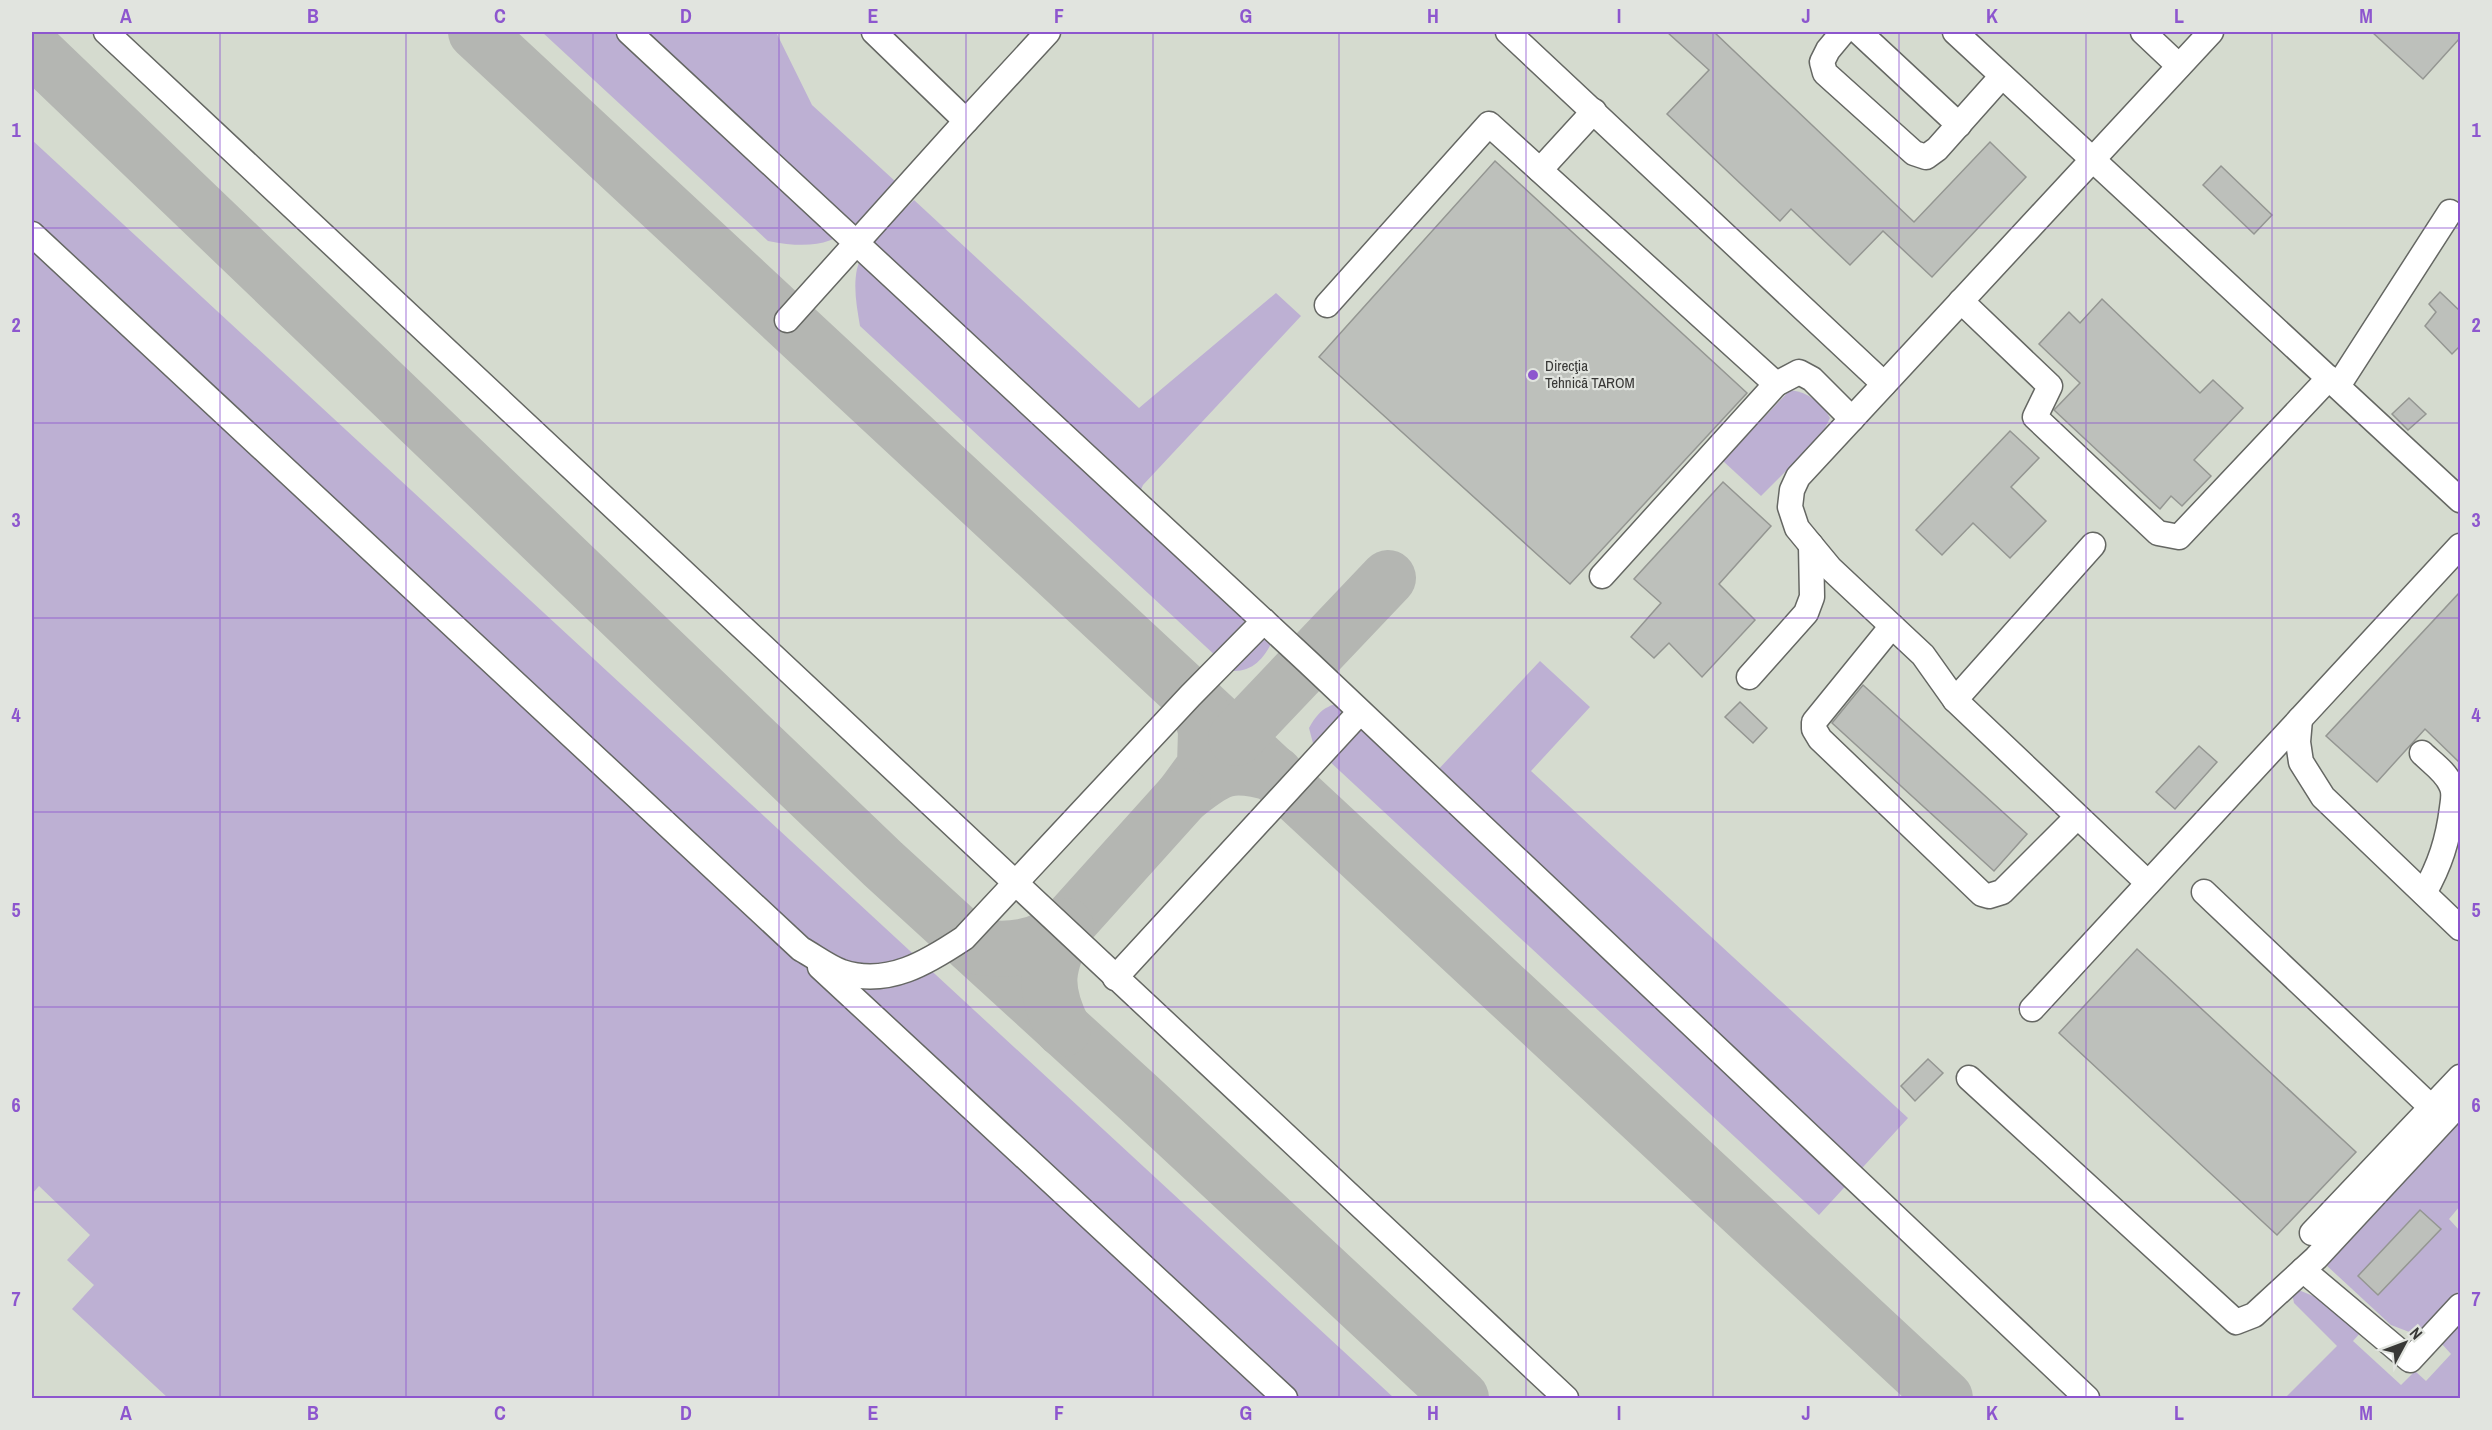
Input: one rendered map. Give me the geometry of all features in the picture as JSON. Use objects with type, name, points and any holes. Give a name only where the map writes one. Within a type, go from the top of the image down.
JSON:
[{"type":"lane","points":[[106,32],[1566,1398]]},
{"type":"lane","points":[[629,32],[1264,621],[2087,1398]]},
{"type":"lane","points":[[874,32],[966,121]]},
{"type":"lane","points":[[787,320],[1048,32]]},
{"type":"lane","points":[[1508,32],[1884,384]]},
{"type":"lane","points":[[1843,32],[1828,50],[1822,62],[1825,73],[1914,153],[1926,157],[1959,125],[2002,76]]},
{"type":"lane","points":[[1859,32],[1959,125]]},
{"type":"lane","points":[[1955,32],[2460,500]]},
{"type":"lane","points":[[2143,32],[2179,66]]},
{"type":"lane","points":[[2148,883],[1955,700],[1923,655],[1830,568],[1797,528],[1790,507],[1792,490],[1798,477],[2211,32]]},
{"type":"lane","points":[[1540,170],[1594,111]]},
{"type":"lane","points":[[1327,305],[1489,124],[1776,384]]},
{"type":"lane","points":[[1961,301],[2050,386],[2035,417],[2158,533],[2179,537],[2334,382],[2457,207]]},
{"type":"lane","points":[[32,234],[1285,1398]]},
{"type":"lane","points":[[1602,576],[1776,384],[1799,372],[1812,379],[1852,419]]},
{"type":"lane","points":[[1749,676],[1806,613],[1812,597],[1811,545]]},
{"type":"lane","points":[[1955,700],[2093,545]]},
{"type":"lane","points":[[2032,1009],[2460,546]]},
{"type":"lane","points":[[801,949],[842,972],[873,977],[899,973],[933,958],[964,938],[1190,696],[1264,621]]},
{"type":"lane","points":[[1892,626],[1814,722],[1814,729],[1820,739],[1982,894],[1989,896],[2002,892],[2077,817]]},
{"type":"lane","points":[[1115,978],[1360,712]]},
{"type":"lane","points":[[2300,719],[2298,742],[2301,762],[2316,788],[2460,928]]},
{"type":"lane","points":[[2422,753],[2444,774],[2453,793],[2449,836],[2437,870],[2424,893]]},
{"type":"lane","points":[[2204,892],[2432,1108]]},
{"type":"lane","points":[[2312,1233],[2460,1077]]},
{"type":"lane","points":[[1969,1078],[2236,1322],[2254,1315],[2303,1270],[2460,1103]]},
{"type":"lane","points":[[2303,1270],[2410,1360],[2460,1306]]},
{"type":"shaded area","points":[[32,32],[2460,32],[2460,1398],[32,1398]]},
{"type":"shaded area","points":[[542,32],[776,32],[812,105],[896,182],[867,213],[842,235],[812,244],[768,241]]},
{"type":"shaded area","points":[[32,140],[1394,1398],[168,1398],[72,1309],[94,1285],[67,1260],[90,1235],[39,1186],[32,1194]]},
{"type":"shaded area","points":[[914,200],[1139,408],[1276,293],[1301,316],[1143,485],[1139,494],[1274,638],[1263,657],[1253,666],[1240,671],[1232,671],[860,326],[855,283],[860,260],[881,232]]},
{"type":"shaded area","points":[[1790,390],[1814,399],[1830,418],[1821,436],[1761,496],[1723,461]]},
{"type":"shaded area","points":[[1540,661],[1590,707],[1531,771],[1908,1118],[1819,1215],[1314,747],[1309,728],[1318,714],[1328,707],[1357,700],[1435,773]]},
{"type":"shaded area","points":[[2460,1118],[2460,1206],[2449,1219],[2460,1231],[2460,1289],[2425,1328],[2412,1333],[2391,1325],[2325,1264]]},
{"type":"shaded area","points":[[2296,1289],[2328,1302],[2362,1331],[2353,1341],[2401,1385],[2415,1371],[2426,1381],[2451,1354],[2441,1343],[2460,1322],[2460,1398],[2285,1398],[2337,1346],[2294,1303],[2292,1293]]},
{"type":"building","points":[[1667,32],[1714,32],[1914,222],[1990,142],[2026,177],[1932,277],[1883,231],[1850,265],[1791,209],[1780,221],[1667,114],[1709,70]]},
{"type":"building","points":[[2372,32],[2460,32],[2460,38],[2423,79]]},
{"type":"building","name":"Direcţia Tehnică TAROM","points":[[1495,161],[1747,393],[1570,584],[1319,357]]},
{"type":"building","points":[[2221,166],[2272,215],[2254,234],[2203,185]]},
{"type":"building","points":[[2440,292],[2460,311],[2460,346],[2452,354],[2425,326],[2436,312],[2429,304]]},
{"type":"building","points":[[2102,299],[2200,393],[2213,380],[2243,408],[2194,460],[2211,476],[2182,506],[2171,496],[2160,509],[2054,410],[2080,383],[2039,344],[2069,312],[2080,323]]},
{"type":"building","points":[[2409,398],[2426,414],[2408,430],[2392,414]]},
{"type":"building","points":[[2010,431],[2039,458],[2011,487],[2046,521],[2010,558],[1973,523],[1942,555],[1916,530]]},
{"type":"building","points":[[1723,482],[1771,526],[1719,584],[1755,620],[1702,677],[1669,643],[1654,658],[1631,637],[1661,603],[1634,579]]},
{"type":"building","points":[[2460,592],[2460,763],[2425,729],[2377,782],[2326,736]]},
{"type":"building","points":[[1863,685],[2027,834],[1994,871],[1832,723]]},
{"type":"building","points":[[1740,702],[1767,728],[1753,743],[1725,717]]},
{"type":"building","points":[[2199,746],[2217,762],[2175,809],[2156,792]]},
{"type":"building","points":[[2137,949],[2356,1152],[2277,1235],[2059,1033]]},
{"type":"building","points":[[1928,1059],[1943,1073],[1915,1101],[1901,1086]]},
{"type":"building","points":[[2420,1210],[2441,1229],[2378,1295],[2358,1276]]},
{"type":"taxiway","points":[[476,32],[1945,1398]]},
{"type":"taxiway","points":[[32,48],[883,864],[1139,1098],[1461,1398]]},
{"type":"taxiway","points":[[1236,738],[1388,578]]},
{"type":"taxiway","points":[[1198,703],[1206,730],[1205,766],[1183,796],[1206,778],[1225,769],[1246,768],[1275,774]]},
{"type":"taxiway","points":[[1066,926],[1183,796]]},
{"type":"taxiway","points":[[973,946],[998,949],[1022,947],[1045,940],[1066,926],[1051,965],[1050,977],[1052,1001],[1063,1029]]},
{"type":"place","name":"Direcţia Tehnică TAROM","points":[[1533,375]]}]
